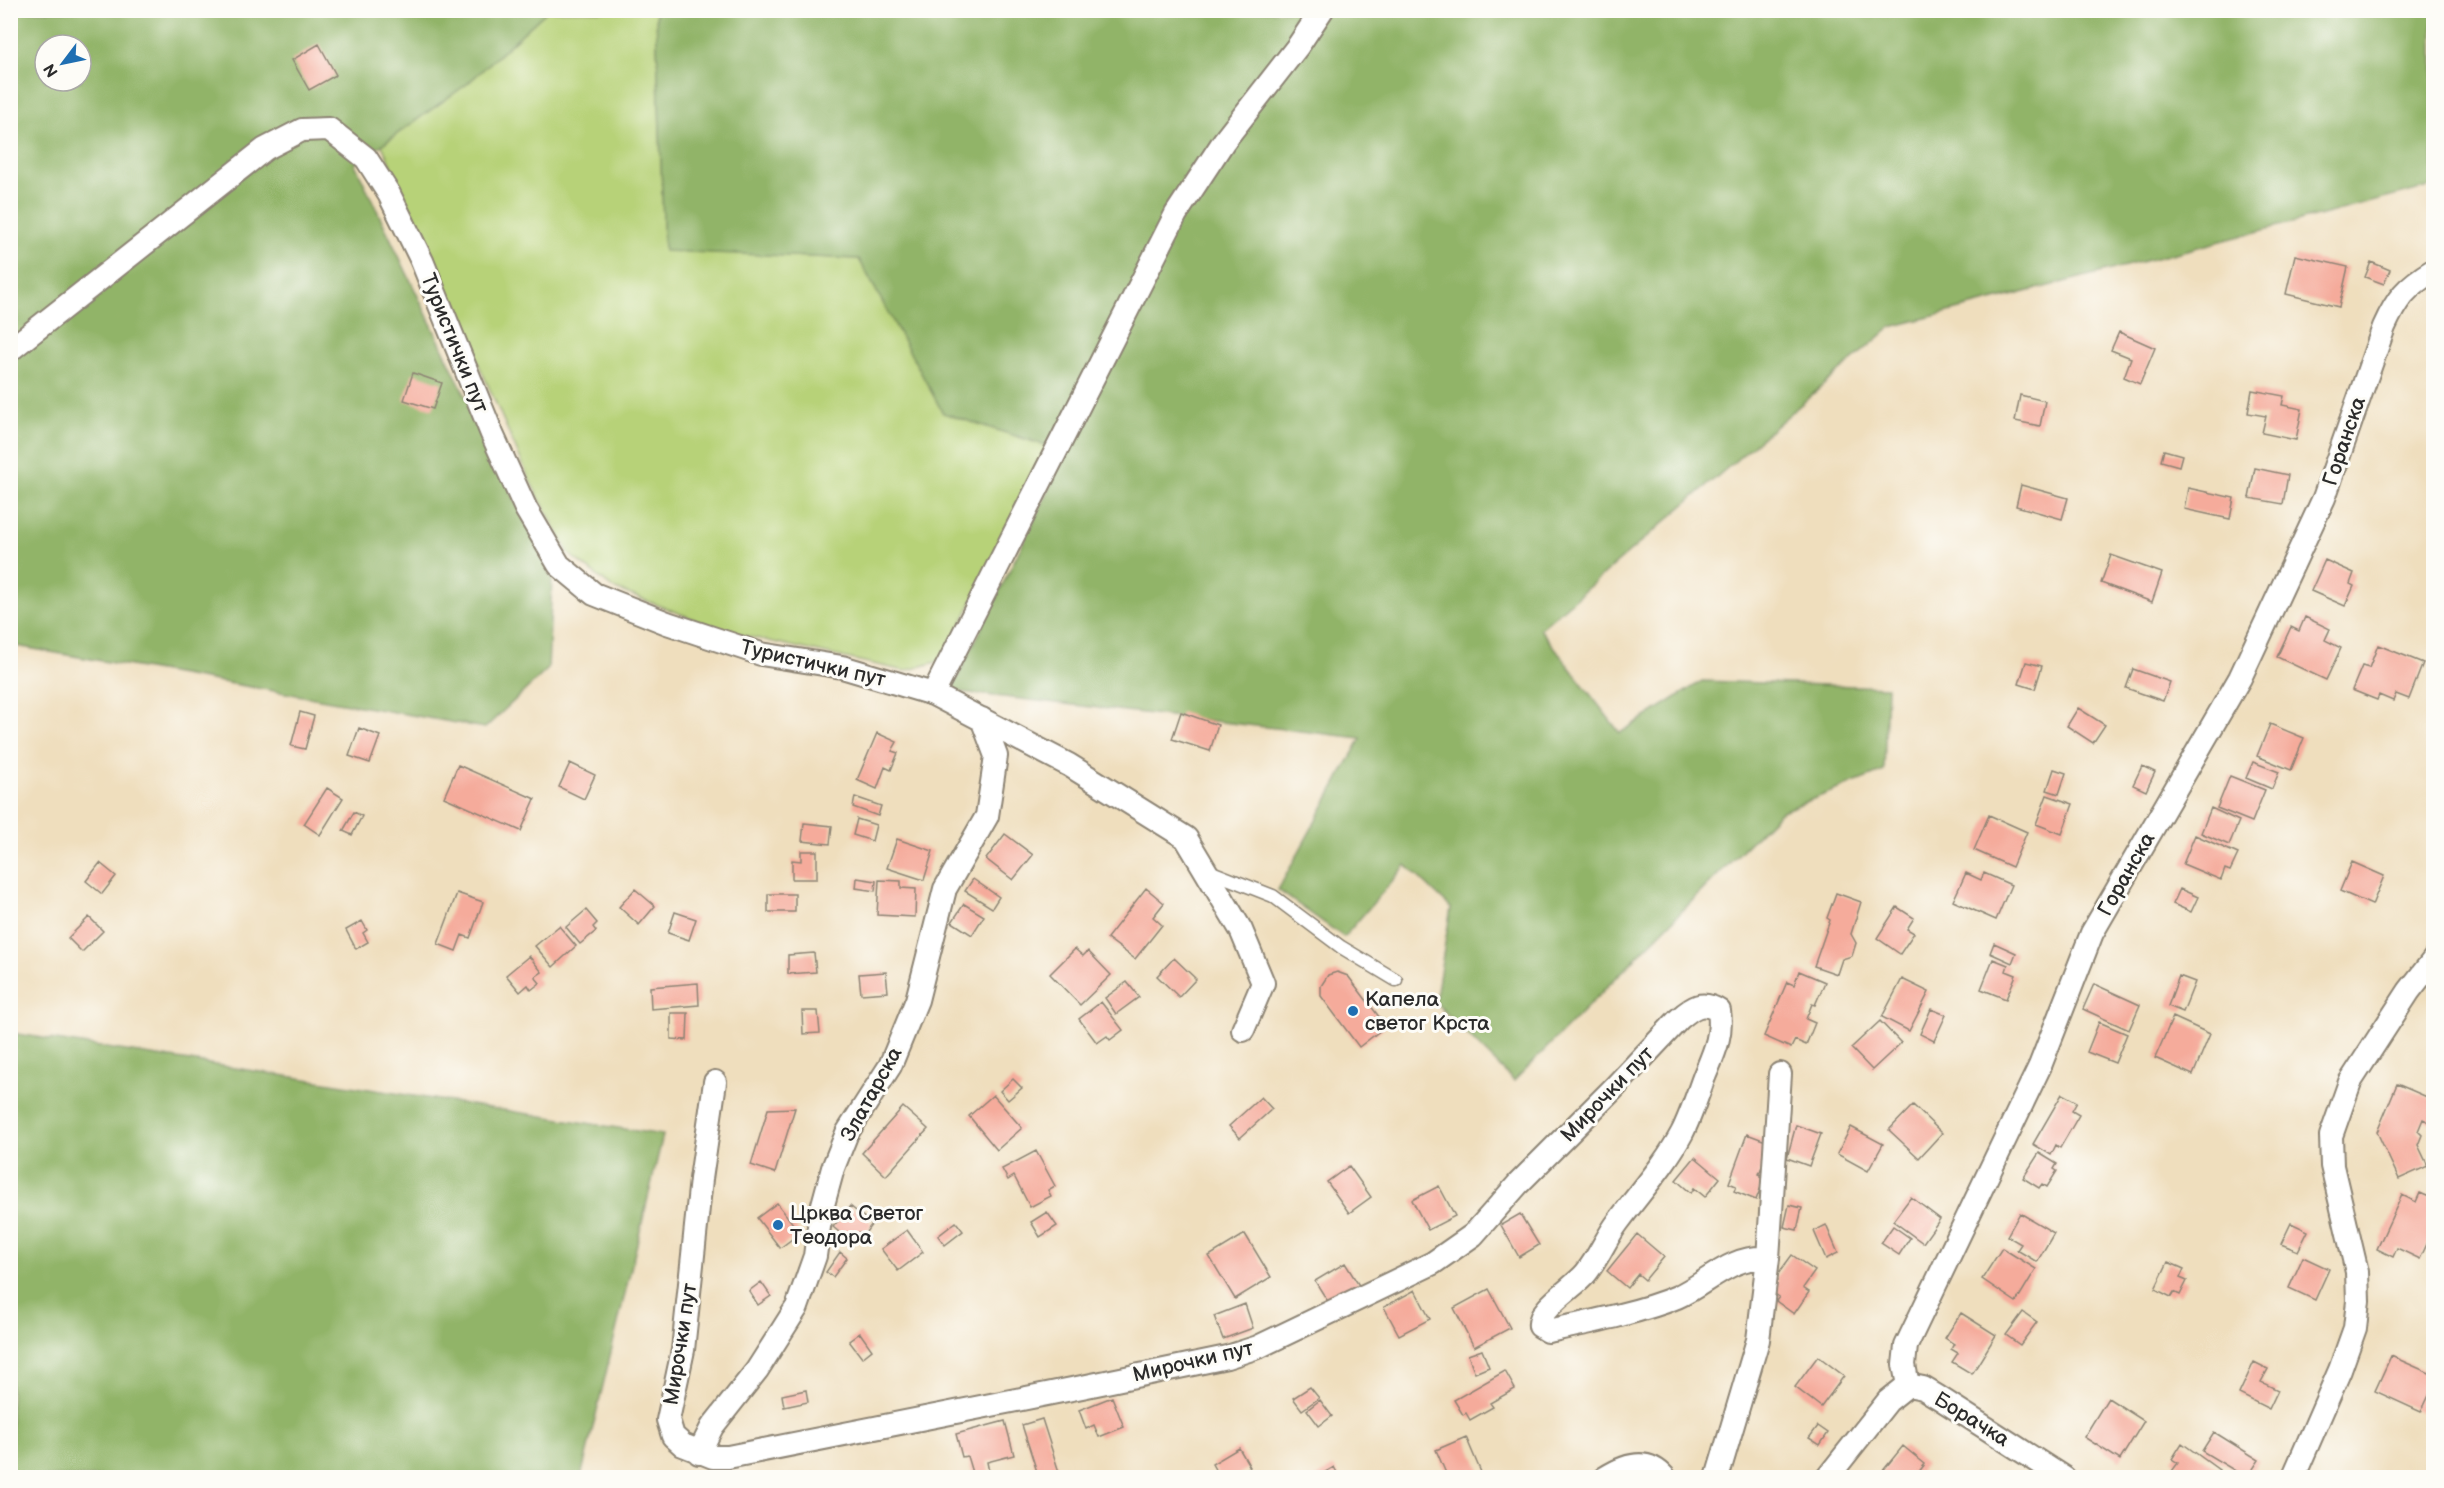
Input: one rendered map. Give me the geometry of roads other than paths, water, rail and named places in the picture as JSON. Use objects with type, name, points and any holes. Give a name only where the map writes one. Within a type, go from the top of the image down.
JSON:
[{"type":"street","points":[[933,694],[1176,214],[1224,141],[1322,10]]},
{"type":"street","name":"Туристички пут","points":[[10,350],[265,149],[302,130],[329,129],[366,158],[389,194],[422,261],[492,434],[526,509],[559,565],[594,594],[667,623],[761,654],[842,667],[933,694],[1069,765],[1186,838],[1241,930],[1263,983],[1244,1030]]},
{"type":"street","name":"Горанска","points":[[1908,1385],[1904,1365],[1906,1346],[2040,1066],[2092,933],[2240,678],[2324,498],[2384,327],[2394,305],[2414,282],[2433,270]]},
{"type":"street","name":"Златарска","points":[[699,1453],[712,1427],[758,1370],[797,1307],[815,1256],[821,1212],[833,1168],[847,1133],[890,1066],[917,1000],[945,889],[987,816],[996,756],[982,719]]},
{"type":"street","points":[[2293,1478],[2340,1371],[2355,1328],[2358,1301],[2357,1272],[2332,1166],[2331,1136],[2350,1082],[2409,991],[2433,959]]},
{"type":"street","name":"Мирочки пут","points":[[715,1082],[701,1179],[683,1350],[668,1420],[673,1436],[699,1453],[713,1457],[728,1457],[1082,1387],[1227,1357],[1258,1347],[1433,1263],[1473,1235],[1518,1184],[1679,1019],[1690,1010],[1700,1006],[1710,1005],[1719,1011],[1721,1024],[1718,1046],[1682,1133],[1650,1181],[1617,1224],[1587,1272],[1549,1306],[1539,1320],[1540,1326],[1543,1330],[1560,1328],[1675,1298],[1741,1259],[1768,1258]]},
{"type":"street","points":[[1717,1478],[1758,1340],[1768,1258],[1780,1074]]},
{"type":"street","points":[[1827,1478],[1888,1401],[1908,1385]]},
{"type":"street","name":"Борачка","points":[[1908,1385],[1923,1388],[2064,1478]]},
{"type":"street","points":[[1605,1478],[1623,1466],[1637,1464],[1650,1466],[1665,1478]]},
{"type":"lane","points":[[1205,870],[1273,896],[1341,947],[1396,980]]},
{"type":"place","name":"Капела светог Крста","points":[[1353,1011]]},
{"type":"place","name":"Црква Светог Теодора","points":[[778,1225]]}]
